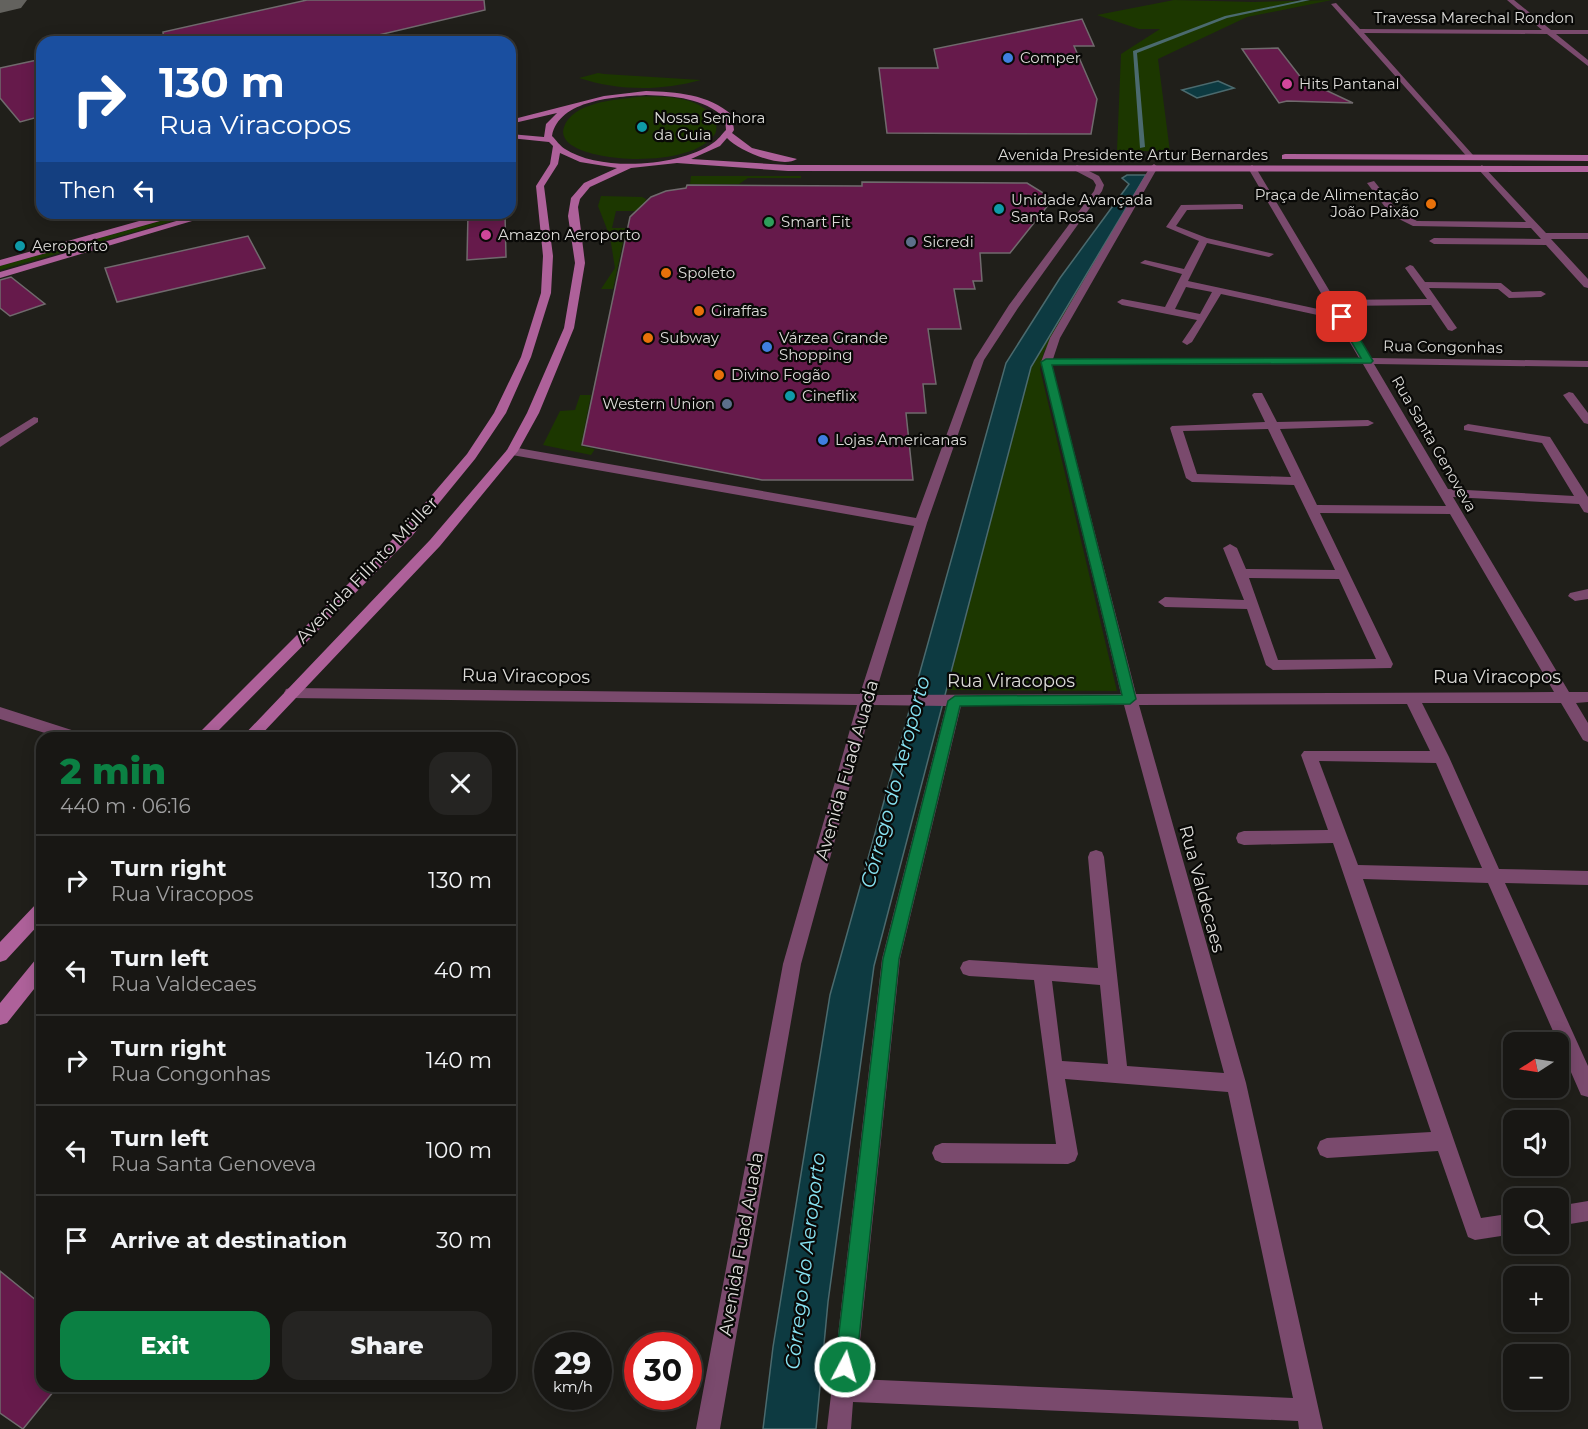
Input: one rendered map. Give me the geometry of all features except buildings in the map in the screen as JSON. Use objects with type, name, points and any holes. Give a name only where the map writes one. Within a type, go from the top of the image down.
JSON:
[{"type":"main road","points":[[516,120],[609,96],[636,93],[689,97],[711,104],[725,113],[731,122],[728,134],[710,149],[679,160],[629,166],[582,159],[553,143],[516,137]]},
{"type":"main road","name":"Avenida Filinto Müller","points":[[208,732],[407,533],[471,456],[500,413],[526,357],[546,293],[548,256],[540,186],[557,156],[547,132],[560,115],[577,105]]},
{"type":"main road","name":"Avenida Presidente Artur Bernardes","points":[[728,134],[737,144],[748,150],[790,159],[1104,158]]},
{"type":"main road","name":"Avenida Presidente Artur Bernardes","points":[[1279,157],[1588,158]]},
{"type":"main road","name":"Avenida Presidente Artur Bernardes","points":[[1152,163],[1162,158]]},
{"type":"main road","name":"Avenida Presidente Artur Bernardes","points":[[679,160],[788,168],[1077,168],[1152,163],[1252,168],[1588,169]]},
{"type":"main road","name":"Avenida Filinto Müller","points":[[255,732],[435,543],[512,451],[533,413],[569,328],[580,263],[573,216],[576,198],[587,185],[629,166]]},
{"type":"main road","points":[[0,263],[157,219]]},
{"type":"main road","points":[[0,275],[193,219]]},
{"type":"main road","points":[[0,954],[36,915]]},
{"type":"main road","points":[[0,1017],[36,972]]},
{"type":"street","points":[[1510,0],[1588,64]]},
{"type":"street","points":[[1334,4],[1470,157]]},
{"type":"street","name":"Travessa Marechal Rondon","points":[[1359,31],[1588,32]]},
{"type":"street","points":[[1046,362],[1055,338],[1152,163]]},
{"type":"street","name":"Avenida Fuad Auada","points":[[708,1429],[792,964],[866,700],[921,523],[979,360],[1013,307],[1098,191],[1100,185],[1096,178],[1077,168]]},
{"type":"street","name":"Rua Santa Genoveva","points":[[1252,168],[1447,493],[1563,697],[1588,736]]},
{"type":"street","points":[[1482,168],[1588,285]]},
{"type":"street","points":[[1371,183],[1394,214],[1416,224],[1533,225]]},
{"type":"street","points":[[1240,207],[1184,207],[1171,227],[1204,240],[1269,254]]},
{"type":"street","points":[[1434,241],[1588,236]]},
{"type":"street","points":[[1168,312],[1204,240]]},
{"type":"street","points":[[1145,263],[1218,290],[1342,317]]},
{"type":"street","points":[[1410,268],[1452,328]]},
{"type":"street","points":[[1421,285],[1501,286],[1509,295],[1541,294]]},
{"type":"street","points":[[1187,342],[1218,290]]},
{"type":"street","points":[[1122,302],[1203,318]]},
{"type":"street","points":[[1333,303],[1432,302]]},
{"type":"street","name":"Rua Congonhas","points":[[1046,362],[1368,361],[1588,364]]},
{"type":"street","name":"Rua Valdecaes","points":[[1046,362],[1130,699],[1236,1083],[1308,1420]]},
{"type":"street","points":[[1230,548],[1253,605],[1273,665],[1386,664],[1258,395]]},
{"type":"street","points":[[1569,395],[1588,421]]},
{"type":"street","points":[[0,442],[34,420]]},
{"type":"street","points":[[1298,481],[1192,478],[1176,428],[1368,423]]},
{"type":"street","points":[[1468,428],[1546,440],[1586,503]]},
{"type":"street","points":[[512,451],[921,523]]},
{"type":"street","points":[[1447,493],[1586,503]]},
{"type":"street","points":[[1312,509],[1455,510]]},
{"type":"street","points":[[1241,573],[1344,575]]},
{"type":"street","points":[[1165,602],[1253,605]]},
{"type":"street","name":"Rua Viracopos","points":[[291,693],[954,701],[1588,697]]},
{"type":"street","points":[[1411,697],[1495,876],[1588,1088]]},
{"type":"street","points":[[839,1429],[891,959],[954,701]]},
{"type":"street","points":[[0,712],[61,732]]},
{"type":"street","points":[[1441,757],[1309,755],[1352,872],[1475,1230],[1503,1225]]},
{"type":"street","points":[[1244,838],[1337,836]]},
{"type":"street","points":[[1096,857],[1118,1073]]},
{"type":"street","points":[[1352,872],[1588,878]]},
{"type":"street","points":[[969,968],[1107,977]]},
{"type":"street","points":[[942,1153],[1068,1154],[1042,973]]},
{"type":"street","points":[[1054,1069],[1236,1083]]},
{"type":"street","points":[[1327,1148],[1443,1141]]},
{"type":"street","points":[[1569,1214],[1588,1211]]},
{"type":"street","points":[[843,1390],[1308,1420]]},
{"type":"green space","points":[[1174,0],[1253,2],[1332,0],[1247,17],[1158,59],[1170,152],[1117,150],[1121,54],[1160,29],[1139,29],[1097,15]]},
{"type":"green space","points":[[598,73],[701,80],[671,86],[640,88],[609,85],[579,78]]},
{"type":"green space","points":[[637,97],[669,97],[701,106],[715,121],[715,134],[704,144],[688,152],[647,159],[625,159],[587,152],[573,146],[565,138],[564,127],[576,112],[595,104]]},
{"type":"green space","points":[[1146,175],[1044,352],[1040,369],[1117,691],[947,690],[1031,367]]},
{"type":"green space","points":[[691,176],[801,176],[801,178],[748,178],[739,184],[690,184]]},
{"type":"green space","points":[[601,196],[646,199],[643,211],[616,211],[612,228],[626,228],[613,289],[601,289],[615,268],[610,237],[598,206]]},
{"type":"green space","points":[[168,219],[180,219],[0,270],[0,266]]},
{"type":"green space","points":[[580,395],[591,395],[581,446],[595,449],[591,455],[543,445],[560,411],[575,410]]},
{"type":"water","points":[[1218,81],[1234,88],[1197,98],[1182,90]]},
{"type":"water","points":[[1127,175],[1146,175],[1031,367],[874,966],[828,1302],[816,1429],[763,1429],[773,1347],[830,995],[1006,363],[1060,278],[1129,184],[1122,178]]},
{"type":"waterway","name":"Córrego do Aeroporto","points":[[1142,147],[1135,52],[1226,17],[1308,0]]},
{"type":"taxiway","points":[[0,2],[8,0]]},
{"type":"place","name":"Comper","points":[[1008,58]]},
{"type":"place","name":"Hits Pantanal","points":[[1287,84]]},
{"type":"place","name":"Nossa Senhora da Guia","points":[[642,127]]},
{"type":"place","name":"Praça de Alimentação João Paixão","points":[[1431,204]]},
{"type":"place","name":"Unidade Avançada Santa Rosa","points":[[999,209]]},
{"type":"place","name":"Smart Fit","points":[[769,222]]},
{"type":"place","name":"Amazon Aeroporto","points":[[486,235]]},
{"type":"place","name":"Sicredi","points":[[911,242]]},
{"type":"place","name":"Aeroporto","points":[[20,246]]},
{"type":"place","name":"Spoleto","points":[[666,273]]},
{"type":"place","name":"Giraffas","points":[[699,311]]},
{"type":"place","name":"Subway","points":[[648,338]]},
{"type":"place","name":"Várzea Grande Shopping","points":[[767,347]]},
{"type":"place","name":"Divino Fogão","points":[[719,375]]},
{"type":"place","name":"Cineflix","points":[[790,396]]},
{"type":"place","name":"Western Union","points":[[727,404]]},
{"type":"place","name":"Lojas Americanas","points":[[823,440]]},
{"type":"route","points":[[845,1367],[891,959],[955,701],[1130,699],[1046,362],[1368,361],[1342,317]]}]
